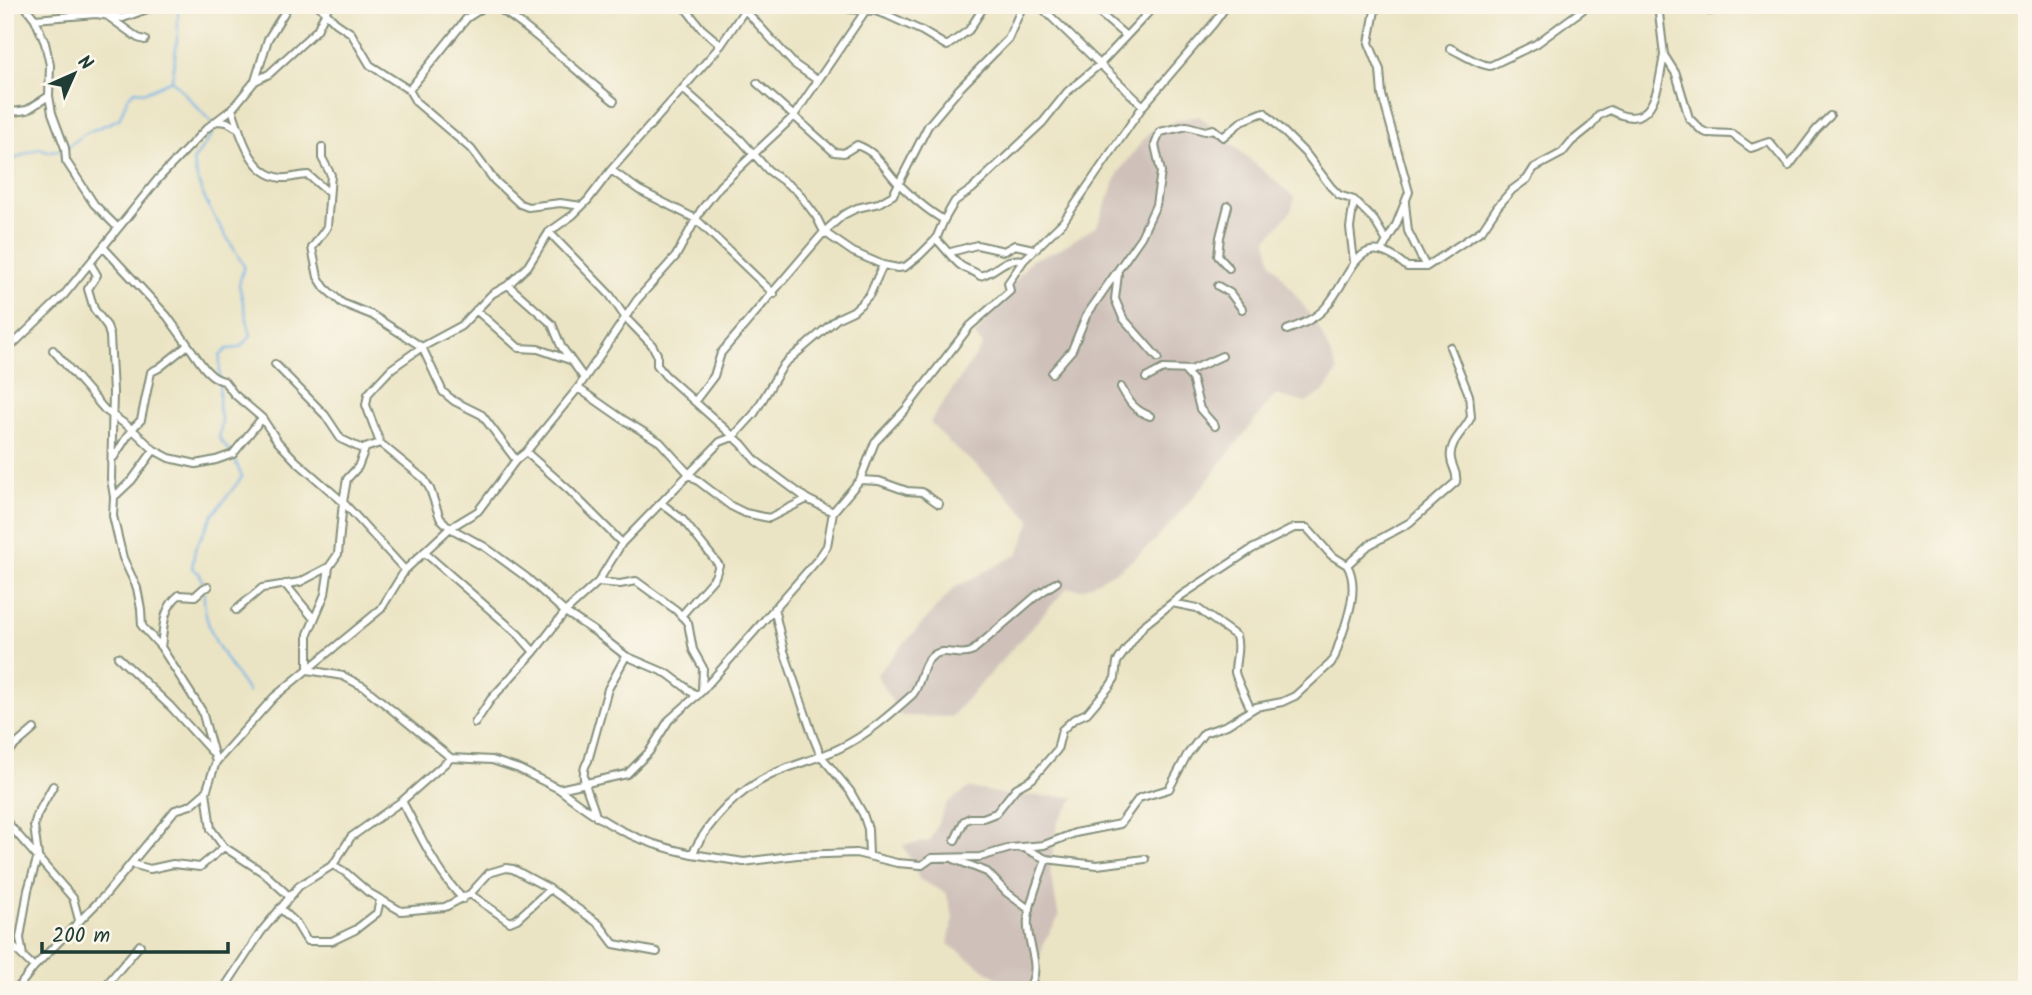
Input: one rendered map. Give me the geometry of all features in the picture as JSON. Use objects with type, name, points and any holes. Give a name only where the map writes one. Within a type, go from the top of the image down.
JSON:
[{"type":"street","points":[[24,5],[35,19],[45,43],[50,65],[49,96],[52,113],[65,148],[66,161],[94,204],[118,228]]},
{"type":"street","points":[[35,19],[107,15],[123,18],[158,5]]},
{"type":"street","points":[[5,352],[33,323],[48,313],[91,265],[158,179],[207,128],[232,109],[255,81],[268,39],[289,5]]},
{"type":"street","points":[[318,5],[327,9],[351,33],[370,65],[408,90],[416,102],[471,149],[494,180],[520,204],[527,207],[560,202],[582,206]]},
{"type":"street","points":[[408,90],[467,18],[487,5]]},
{"type":"street","points":[[494,5],[525,27],[614,101]]},
{"type":"street","points":[[683,5],[701,28],[721,45]]},
{"type":"street","points":[[842,5],[849,9],[870,9],[903,22],[947,46],[969,30],[985,5]]},
{"type":"street","points":[[695,401],[714,376],[721,353],[774,294],[824,232],[843,215],[888,200],[894,195],[928,126],[959,89],[1008,39],[1023,5]]},
{"type":"street","points":[[1039,5],[1143,106]]},
{"type":"street","points":[[1090,5],[1126,36]]},
{"type":"street","points":[[1138,5],[1146,15]]},
{"type":"street","points":[[683,89],[768,170],[797,191],[816,216],[824,232],[853,252],[883,265],[905,267],[936,239],[955,201],[972,189],[1042,122],[1067,92],[1100,64],[1155,5]]},
{"type":"street","points":[[559,789],[627,774],[649,752],[669,720],[699,694],[810,569],[827,546],[833,512],[860,480],[875,442],[906,409],[970,327],[1010,291],[1008,283],[1024,260],[1063,222],[1143,106],[1227,5]]},
{"type":"street","points":[[1376,5],[1369,43],[1380,70],[1382,95],[1405,182],[1409,188],[1396,225],[1382,250]]},
{"type":"street","points":[[1450,48],[1465,54],[1482,66],[1490,66],[1536,44],[1589,5]]},
{"type":"street","points":[[1287,330],[1323,311],[1334,298],[1354,262],[1366,254],[1382,250],[1389,252],[1408,267],[1426,267],[1482,230],[1498,206],[1512,190],[1527,179],[1534,168],[1562,153],[1599,116],[1610,110],[1624,118],[1649,110],[1655,100],[1664,55],[1658,5]]},
{"type":"street","points":[[1704,5],[1709,11],[1715,10],[1718,5]]},
{"type":"street","points":[[699,694],[668,674],[626,656],[565,612],[485,547],[450,528],[440,518],[424,479],[380,443],[366,405],[368,394],[391,369],[422,347],[461,326],[492,294],[508,285],[534,260],[542,240],[582,206],[721,45],[747,7],[793,64],[817,80]]},
{"type":"street","points":[[255,81],[269,74],[317,30],[327,9]]},
{"type":"street","points":[[289,897],[264,873],[224,847],[211,829],[206,792],[216,762],[274,696],[382,609],[405,570],[450,528],[478,511],[516,460],[526,452],[578,388],[625,317],[676,256],[695,219],[720,186],[793,117],[870,9]]},
{"type":"street","points":[[107,15],[138,38],[145,40]]},
{"type":"street","points":[[1664,55],[1676,74],[1684,106],[1695,125],[1707,132],[1732,134],[1751,148],[1769,142],[1789,166],[1830,116]]},
{"type":"street","points":[[757,83],[834,152],[844,153],[857,145],[874,152],[898,183],[926,209],[944,220]]},
{"type":"street","points":[[5,113],[27,110],[49,96]]},
{"type":"street","points":[[232,109],[246,148],[253,159],[271,175],[286,178],[308,175],[329,193]]},
{"type":"street","points":[[1052,373],[1072,350],[1086,316],[1141,237],[1156,205],[1161,173],[1155,145],[1160,132],[1187,126],[1205,131],[1213,129],[1223,137],[1242,121],[1264,113],[1307,156],[1339,195],[1354,200],[1374,220],[1386,240]]},
{"type":"street","points":[[217,121],[233,125],[240,130]]},
{"type":"street","points":[[322,147],[322,158],[331,175],[325,231],[312,248],[321,282],[342,303],[372,315],[422,347],[443,392],[454,401],[482,415],[516,460]]},
{"type":"street","points":[[611,170],[639,190],[695,219],[774,294]]},
{"type":"street","points":[[1354,200],[1350,228],[1354,262]]},
{"type":"street","points":[[1405,201],[1408,231],[1426,267]]},
{"type":"street","points":[[1228,206],[1218,256],[1229,268]]},
{"type":"street","points":[[549,232],[610,295],[625,317],[652,345],[657,354],[657,365],[665,375],[742,444],[756,461],[807,499],[833,512]]},
{"type":"street","points":[[936,239],[961,266],[980,276],[989,274],[1013,258],[1024,260]]},
{"type":"street","points":[[951,253],[976,244],[1004,251],[1015,245],[1033,250]]},
{"type":"street","points":[[104,248],[167,316],[208,372],[225,381],[234,394],[262,418],[278,442],[343,502],[405,570]]},
{"type":"street","points":[[91,265],[97,275],[88,289],[94,309],[107,326],[110,336],[113,392],[111,479],[115,532],[137,588],[142,626],[161,647],[202,711],[216,762]]},
{"type":"street","points":[[475,723],[491,699],[534,652],[565,612],[598,582],[622,543],[720,442],[733,437],[754,414],[784,364],[809,341],[861,304],[870,294],[883,265]]},
{"type":"street","points":[[1118,271],[1115,299],[1123,318],[1158,358]]},
{"type":"street","points":[[508,285],[552,324],[570,360],[584,378]]},
{"type":"street","points":[[1218,286],[1230,293],[1242,309]]},
{"type":"street","points":[[476,310],[519,348],[538,349],[570,360]]},
{"type":"street","points":[[112,461],[132,429],[141,420],[151,372],[188,345]]},
{"type":"street","points":[[1347,565],[1369,545],[1409,523],[1457,482],[1451,451],[1458,435],[1471,418],[1469,395],[1450,347]]},
{"type":"street","points":[[53,350],[111,415],[132,429],[154,450],[169,458],[195,464],[233,454],[262,418]]},
{"type":"street","points":[[1146,378],[1163,369],[1191,370],[1222,356]]},
{"type":"street","points":[[275,364],[326,415],[341,439],[356,448],[365,449],[380,443]]},
{"type":"street","points":[[1184,370],[1192,379],[1200,409],[1215,426]]},
{"type":"street","points":[[1121,387],[1137,411],[1150,416]]},
{"type":"street","points":[[578,388],[660,442],[689,474],[731,506],[762,519],[777,515],[807,499]]},
{"type":"street","points":[[720,442],[724,429]]},
{"type":"street","points":[[236,610],[262,588],[300,582],[329,567],[338,554],[347,479],[358,467],[365,449]]},
{"type":"street","points":[[114,497],[132,480],[154,450]]},
{"type":"street","points":[[526,452],[569,489],[622,543]]},
{"type":"street","points":[[860,480],[879,481],[907,491],[922,492],[939,504]]},
{"type":"street","points":[[661,503],[683,520],[719,565],[715,577],[681,616]]},
{"type":"street","points":[[309,670],[353,680],[451,758],[492,760],[519,769],[559,789],[622,833],[663,848],[744,862],[797,855],[869,855],[897,863],[920,865],[932,858],[980,857],[1020,846],[1044,845],[1075,833],[1120,824],[1139,798],[1169,789],[1187,755],[1205,733],[1227,725],[1251,710],[1295,696],[1331,663],[1351,596],[1353,580],[1347,565],[1331,555],[1307,528],[1294,528],[1252,548],[1172,603],[1138,632],[1116,662],[1115,678],[1110,686],[1087,713],[1074,719],[1062,730],[1057,750],[1032,779],[1016,788],[996,813],[964,821],[955,840]]},
{"type":"street","points":[[425,551],[513,629],[534,652]]},
{"type":"street","points":[[309,670],[308,634],[327,586],[329,567]]},
{"type":"street","points":[[598,582],[620,584],[636,581],[681,616],[689,625],[690,642],[703,668],[699,694]]},
{"type":"street","points":[[692,854],[708,827],[739,793],[764,777],[855,740],[914,694],[926,663],[933,655],[943,652],[960,655],[971,652],[1057,582]]},
{"type":"street","points":[[285,584],[314,619]]},
{"type":"street","points":[[161,647],[169,602],[178,595],[195,596],[204,587],[208,587]]},
{"type":"street","points":[[1172,603],[1197,607],[1236,636],[1238,649],[1235,674],[1251,710]]},
{"type":"street","points":[[774,608],[784,651],[821,756],[863,814],[868,829],[869,855]]},
{"type":"street","points":[[596,817],[584,783],[583,769],[588,761],[603,701],[626,656]]},
{"type":"street","points":[[118,657],[171,708],[212,753]]},
{"type":"street","points":[[5,754],[34,729]]},
{"type":"street","points":[[223,990],[244,955],[299,886],[333,865],[351,837],[402,801],[451,758]]},
{"type":"street","points":[[23,956],[20,938],[28,890],[38,856],[34,826],[53,786]]},
{"type":"street","points":[[16,990],[34,967],[106,894],[175,810],[191,805],[206,792]]},
{"type":"street","points":[[402,801],[428,853],[463,899]]},
{"type":"street","points":[[5,820],[74,898],[79,920]]},
{"type":"street","points":[[1020,846],[1046,859],[1097,865],[1145,859]]},
{"type":"street","points":[[132,864],[150,869],[173,864],[200,867],[224,847]]},
{"type":"street","points":[[949,857],[987,872],[1030,911]]},
{"type":"street","points":[[1027,990],[1036,970],[1027,922],[1046,859]]},
{"type":"street","points":[[333,865],[380,900],[401,911],[434,909],[463,899],[489,873],[506,868],[550,889],[599,924],[614,944],[657,952]]},
{"type":"street","points":[[470,894],[510,922],[517,919],[550,889]]},
{"type":"street","points":[[280,908],[296,923],[307,941],[328,942],[364,925],[379,910],[380,900]]},
{"type":"street","points":[[5,939],[34,967]]},
{"type":"street","points":[[102,990],[140,945]]},
{"type":"shaded area","points":[[1199,116],[1295,198],[1291,211],[1267,240],[1271,261],[1318,326],[1338,371],[1323,392],[1306,403],[1275,395],[1204,485],[1156,540],[1122,568],[1083,589],[1067,588],[951,717],[901,716],[876,675],[954,588],[1018,554],[1031,520],[930,422],[983,345],[975,336],[1031,260],[1056,251],[1097,226],[1119,172],[1149,132],[1176,121]]},
{"type":"shaded area","points":[[969,788],[1008,795],[1075,797],[1057,824],[1050,872],[1059,917],[1045,940],[1038,962],[1039,990],[1014,990],[948,944],[953,917],[946,893],[920,880],[903,845],[930,841],[947,803]]},
{"type":"waterway","points":[[67,147],[86,133],[119,119],[128,97],[135,91],[145,92],[172,80],[178,32],[178,5]]},
{"type":"waterway","points":[[172,80],[212,123]]},
{"type":"waterway","points":[[213,128],[213,133],[193,161],[207,203],[244,266],[239,285],[251,336],[239,348],[227,349],[220,356],[219,408],[222,422],[219,438],[231,453]]},
{"type":"waterway","points":[[5,165],[39,148],[48,151],[62,150]]},
{"type":"waterway","points":[[203,585],[200,574],[192,568],[195,549],[212,516],[242,477],[234,458]]},
{"type":"waterway","points":[[204,590],[204,605],[211,632],[249,693]]}]
